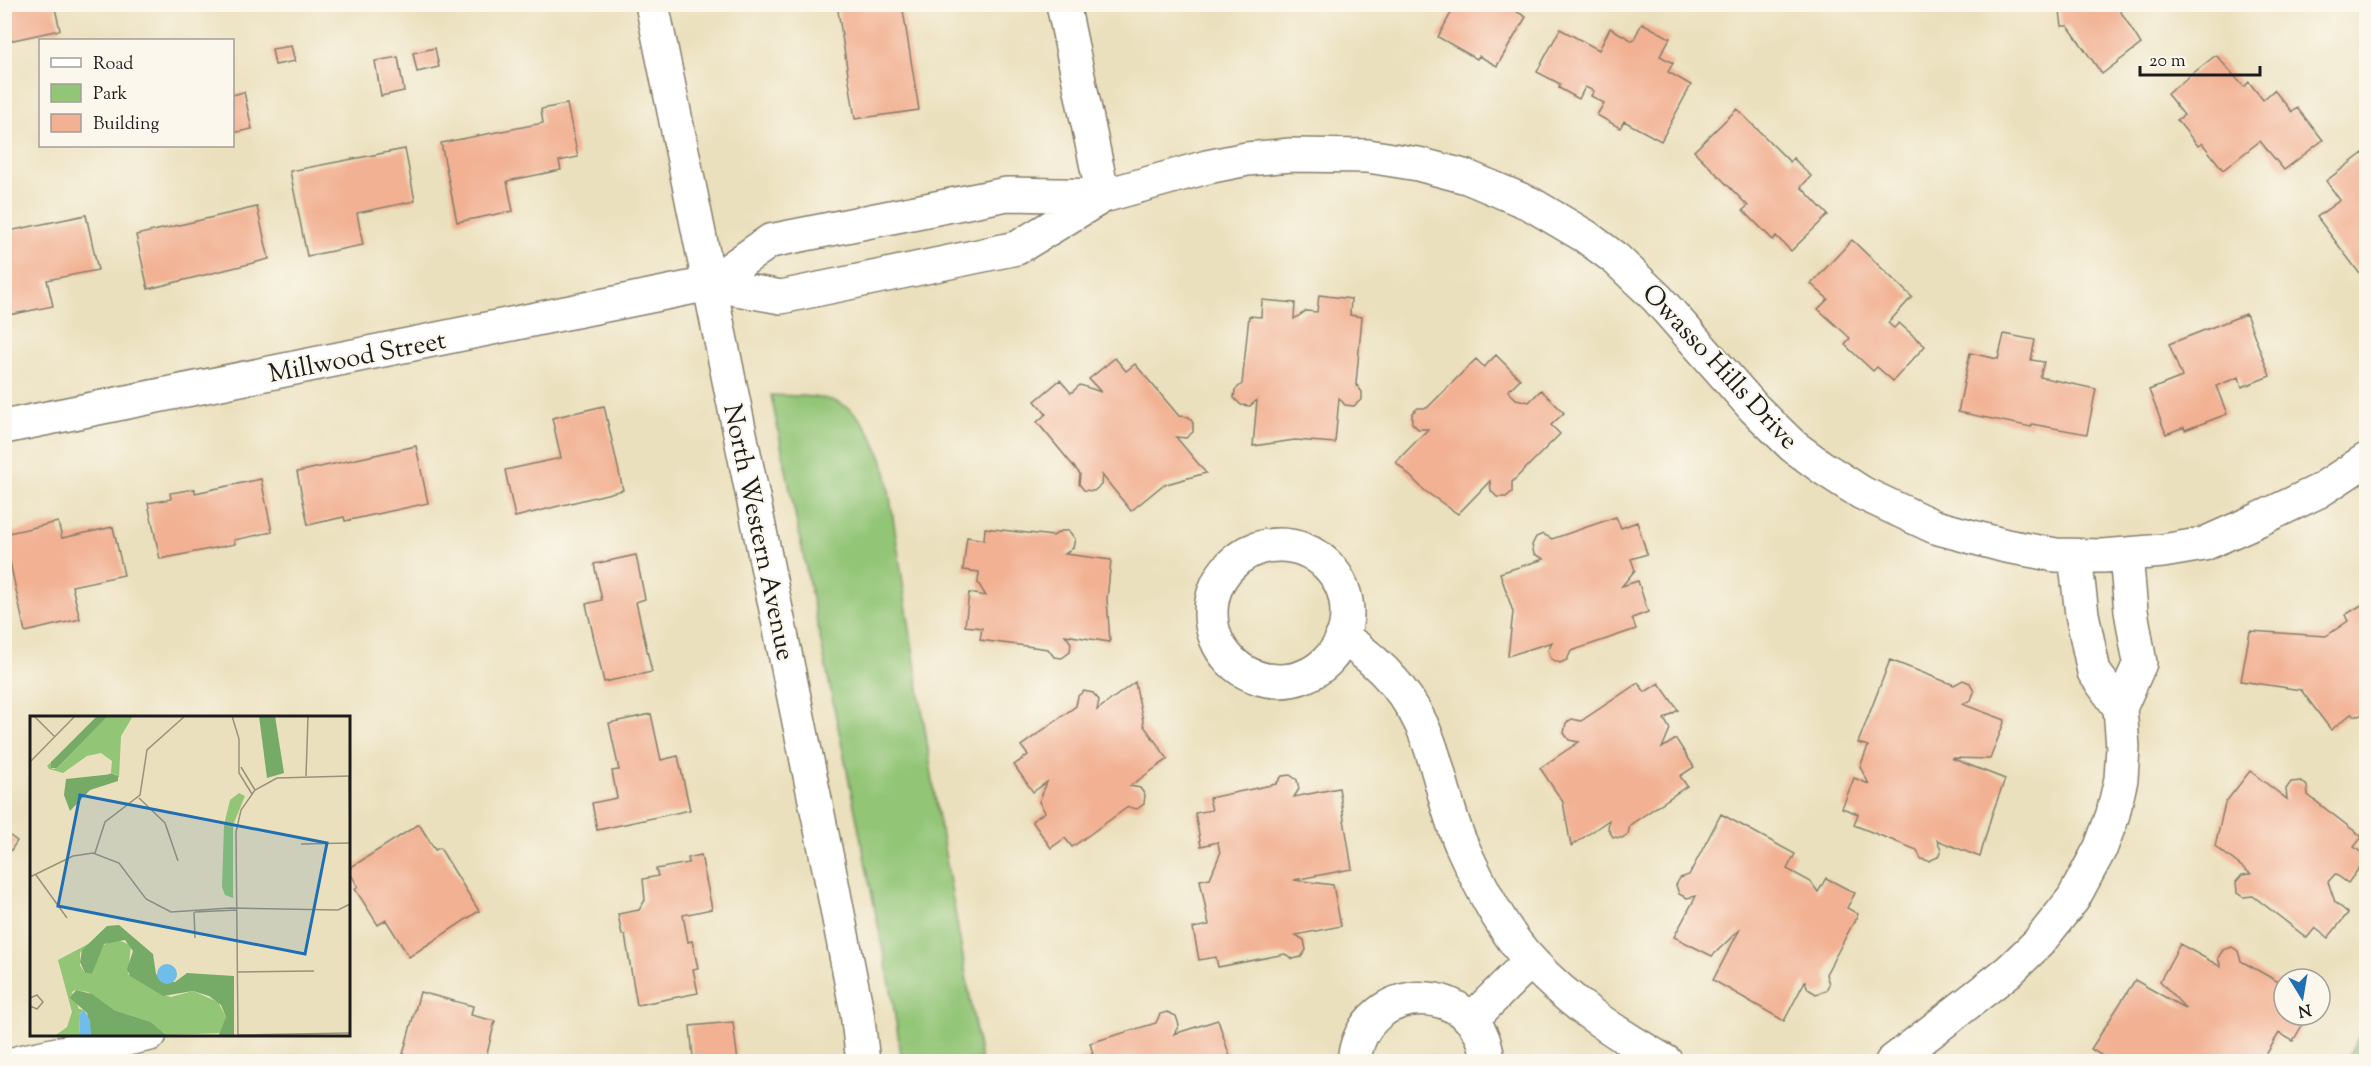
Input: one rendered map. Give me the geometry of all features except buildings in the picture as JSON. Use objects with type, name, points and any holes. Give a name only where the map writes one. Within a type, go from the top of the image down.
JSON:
[{"type":"street","name":"North Western Avenue","points":[[652,4],[831,878],[857,1012],[863,1062]]},
{"type":"street","points":[[1063,4],[1103,196]]},
{"type":"street","name":"Owasso Hills Drive","points":[[1103,196],[1227,163],[1291,155],[1368,156],[1418,164],[1467,177],[1531,204],[1585,236],[1616,259],[1680,321],[1765,420],[1808,457],[1862,494],[1911,517],[1952,532],[2025,550],[2075,556],[2126,555],[2204,544],[2319,491],[2367,460]]},
{"type":"street","points":[[709,284],[770,241],[1008,194],[1103,196]]},
{"type":"street","points":[[709,284],[781,297],[1017,248],[1103,196]]},
{"type":"street","name":"Millwood Street","points":[[4,427],[709,284]]},
{"type":"street","points":[[1284,545],[1299,548],[1326,564],[1343,591],[1346,622],[1342,637],[1335,650],[1315,671],[1287,680],[1258,678],[1232,663],[1223,652],[1212,625],[1213,596],[1218,581],[1228,568],[1253,550],[1284,545]]},
{"type":"street","points":[[1892,1062],[2023,958],[2051,929],[2073,899],[2101,848],[2116,806],[2123,763],[2120,708],[2140,663],[2131,611],[2126,555]]},
{"type":"street","points":[[2075,556],[2082,614],[2094,672],[2120,708]]},
{"type":"street","points":[[1342,637],[1377,663],[1414,710],[1429,742],[1444,799],[1462,845],[1502,921],[1530,961],[1567,996],[1592,1015],[1666,1062]]},
{"type":"street","points":[[1471,1020],[1530,961]]},
{"type":"street","points":[[1354,1062],[1357,1045],[1366,1026],[1381,1011],[1400,1001],[1421,998],[1435,999],[1455,1006],[1471,1020],[1486,1045],[1488,1062]]},
{"type":"street","points":[[20,1062],[145,1036]]},
{"type":"green space","points":[[771,395],[817,397],[842,404],[867,428],[886,471],[936,802],[981,1061],[902,1061],[890,984]]},
{"type":"green space","points":[[2366,1025],[2366,1061],[2345,1061]]}]
